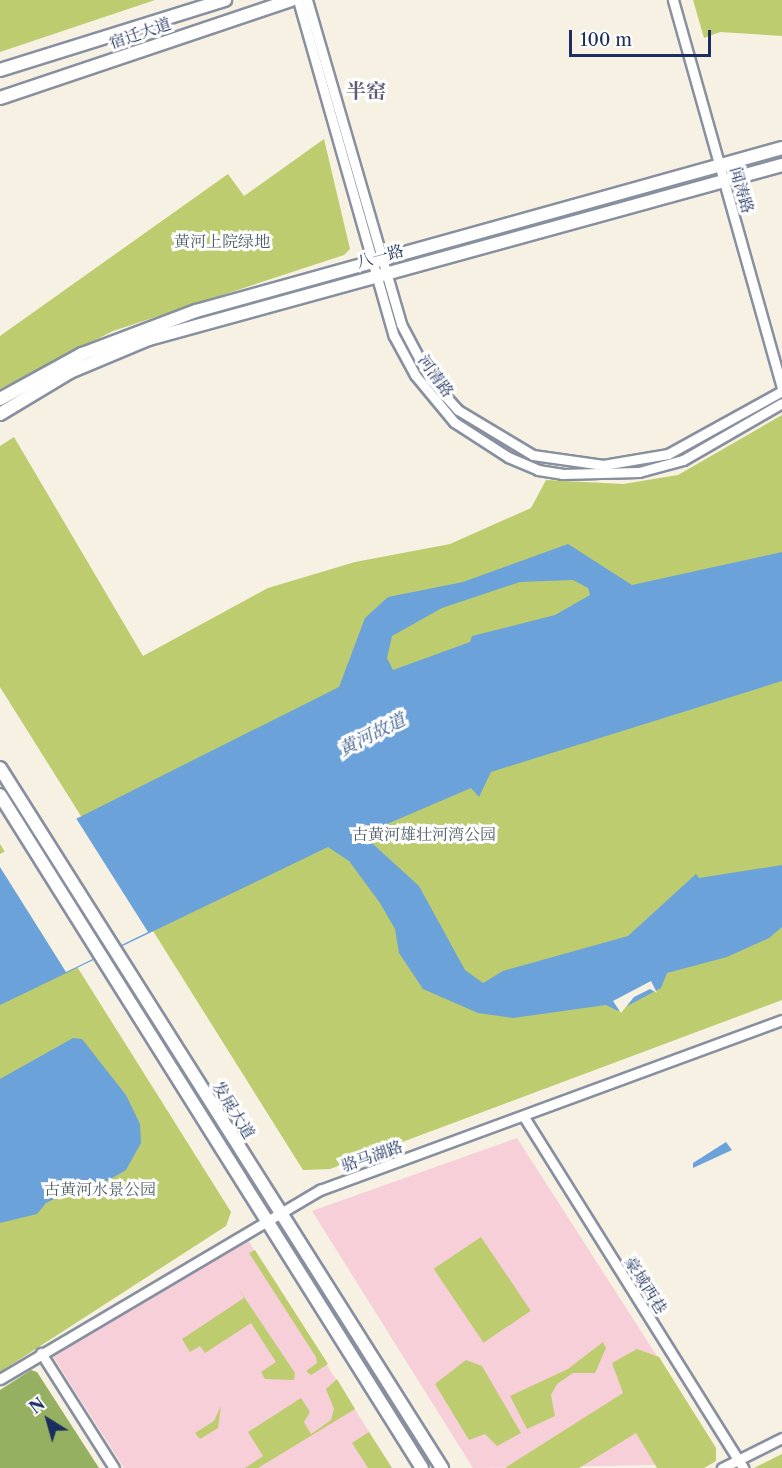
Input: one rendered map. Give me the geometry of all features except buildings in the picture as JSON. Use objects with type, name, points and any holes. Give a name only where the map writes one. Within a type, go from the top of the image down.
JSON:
[{"type":"main road","name":"宿迁大道","points":[[0,70],[225,0]]},
{"type":"main road","name":"宿迁大道","points":[[0,98],[291,0]]},
{"type":"main road","name":"八一路","points":[[0,399],[113,340],[376,258],[782,148]]},
{"type":"main road","name":"八一路","points":[[0,414],[70,372],[149,339],[380,273],[782,165]]},
{"type":"main road","name":"发展大道","points":[[0,768],[278,1212],[442,1468]]},
{"type":"main road","name":"发展大道","points":[[2,798],[263,1221],[422,1468]]},
{"type":"street","name":"河清路","points":[[298,0],[376,258]]},
{"type":"street","name":"河清路","points":[[307,0],[400,351],[440,408],[473,436],[538,470],[600,474],[670,465],[782,403]]},
{"type":"street","name":"闻涛路","points":[[673,0],[782,389]]},
{"type":"street","name":"河清路","points":[[380,273],[405,335],[430,379],[475,424],[532,455],[603,465],[668,454],[782,389]]},
{"type":"street","name":"骆马湖路","points":[[0,1379],[278,1212],[320,1190],[524,1118],[782,1020]]},
{"type":"street","name":"豪域西巷","points":[[524,1118],[740,1464]]},
{"type":"street","points":[[41,1353],[114,1468]]},
{"type":"street","points":[[722,1468],[740,1464],[782,1438]]},
{"type":"shaded area","points":[[517,1138],[716,1448],[712,1464],[473,1468],[312,1211]]},
{"type":"shaded area","points":[[243,1241],[249,1242],[392,1468],[124,1468],[52,1355]]},
{"type":"green space","points":[[0,0],[155,0],[0,52]]},
{"type":"green space","points":[[693,0],[782,0],[782,36],[720,32],[704,38]]},
{"type":"green space","name":"黄河上院绿地","points":[[324,139],[350,249],[344,255],[113,331],[0,389],[0,336],[228,174],[244,196]]},
{"type":"green space","name":"古黄河雄壮河湾公园","points":[[782,415],[782,1000],[330,1169],[303,1170],[0,687],[0,446],[14,437],[143,656],[268,588],[355,562],[450,544],[531,508],[546,480],[623,484],[678,475]]},
{"type":"green space","name":"古黄河水景公园","points":[[0,844],[231,1212],[226,1226],[0,1372]]},
{"type":"green space","points":[[481,1237],[531,1311],[484,1343],[434,1269]]},
{"type":"green space","points":[[255,1250],[328,1364],[311,1375],[306,1371],[317,1363],[316,1357],[249,1253]]},
{"type":"green space","points":[[238,1288],[295,1373],[294,1380],[265,1379],[261,1372],[276,1362],[251,1323],[205,1353],[200,1346],[190,1352],[182,1339],[244,1298]]},
{"type":"green space","points":[[603,1342],[606,1348],[595,1373],[573,1373],[557,1384],[551,1395],[555,1416],[527,1429],[510,1396],[568,1369]]},
{"type":"green space","points":[[637,1349],[659,1357],[716,1448],[716,1461],[704,1468],[657,1468],[636,1433],[579,1468],[505,1468],[623,1393],[612,1363]]},
{"type":"green space","points":[[466,1360],[482,1366],[521,1433],[497,1446],[485,1434],[469,1440],[435,1384]]},
{"type":"green space","points":[[31,1370],[37,1372],[99,1468],[0,1468],[0,1390]]},
{"type":"green space","points":[[337,1379],[355,1409],[258,1468],[245,1468],[263,1456],[248,1432],[301,1398],[310,1412],[304,1422],[311,1434],[331,1420],[334,1409],[326,1389]]},
{"type":"green space","points":[[221,1406],[218,1428],[200,1439],[195,1433],[214,1421]]},
{"type":"green space","points":[[369,1432],[392,1468],[368,1468],[352,1443]]},
{"type":"green space","points":[[782,1454],[782,1468],[754,1468]]},
{"type":"water","name":"黄河故道","points":[[568,544],[632,585],[782,552],[782,681],[491,772],[479,797],[471,788],[373,830],[373,844],[419,886],[465,970],[483,983],[503,971],[628,936],[696,874],[699,878],[782,865],[782,927],[769,938],[727,957],[667,973],[661,988],[618,1011],[606,1005],[513,1018],[478,1013],[423,989],[399,953],[395,929],[380,903],[349,861],[328,847],[0,1005],[0,857],[339,687],[365,618],[388,597],[463,582]],"holes":[[[573,580],[588,588],[590,595],[555,615],[472,636],[470,642],[393,670],[387,658],[392,636],[442,608],[520,582]]]},
{"type":"water","points":[[73,1038],[82,1039],[126,1095],[140,1124],[141,1143],[126,1170],[107,1181],[89,1182],[46,1203],[37,1214],[0,1223],[0,1079]]},
{"type":"water","points":[[726,1142],[732,1150],[693,1168],[693,1163]]},
{"type":"pier","points":[[74,815],[148,932],[66,972],[0,867],[0,854]]},
{"type":"pier","points":[[651,981],[657,993],[650,989],[634,997],[621,1013],[613,1001]]},
{"type":"district","name":"半窑","points":[[366,91]]}]
